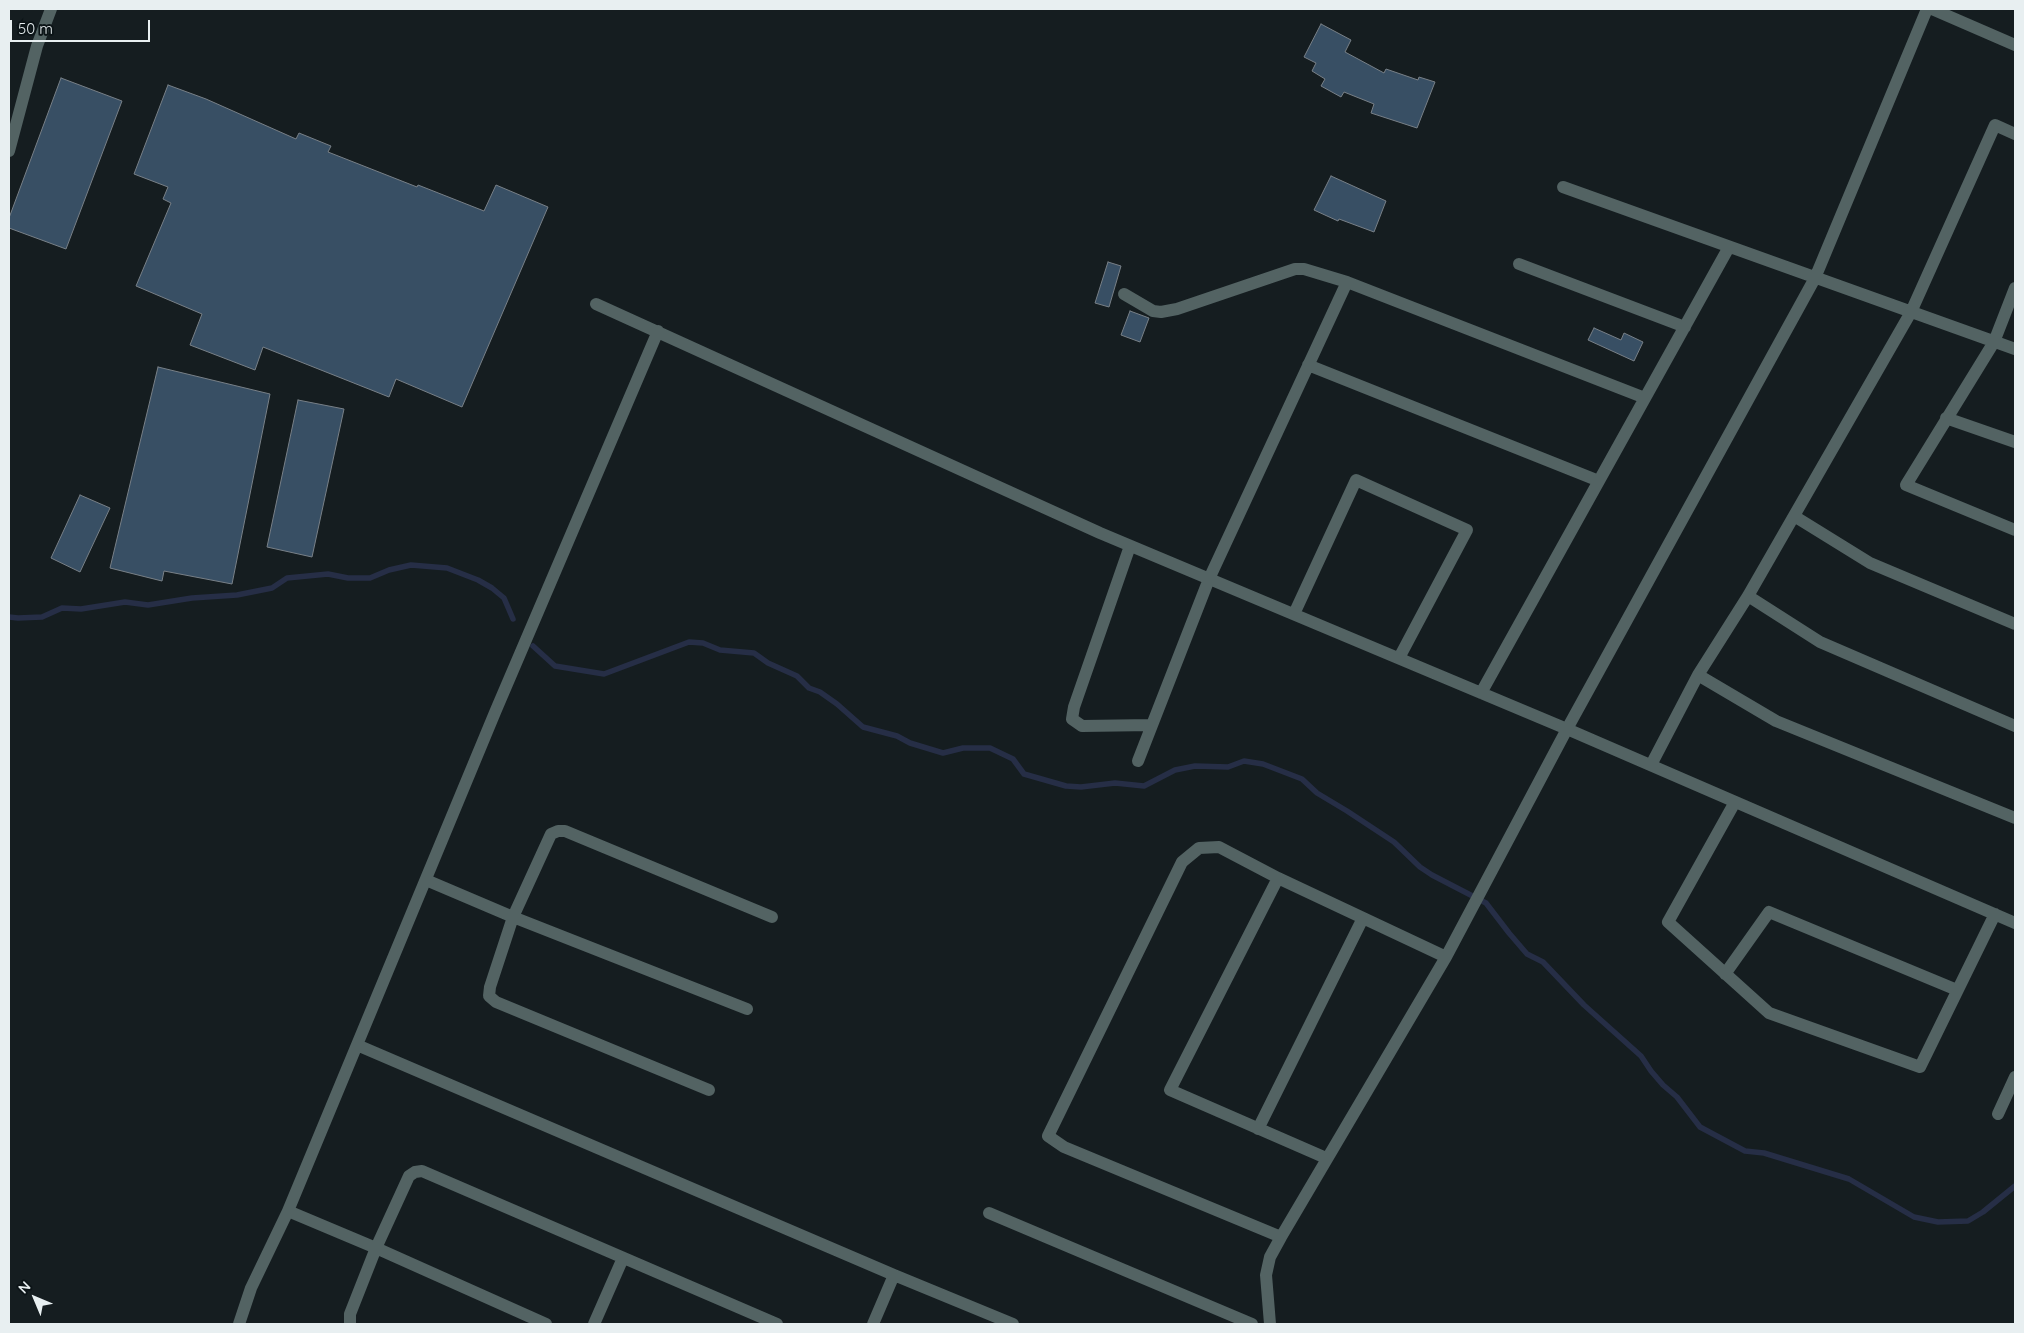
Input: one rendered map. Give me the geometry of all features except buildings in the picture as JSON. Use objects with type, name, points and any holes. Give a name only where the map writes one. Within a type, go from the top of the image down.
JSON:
[{"type":"street","points":[[9,151],[38,46],[51,9]]},
{"type":"street","points":[[1270,1324],[1266,1275],[1270,1257],[1326,1158],[1446,957],[1567,729],[1814,278],[1927,9]]},
{"type":"street","points":[[1932,9],[2015,45]]},
{"type":"street","points":[[1651,765],[1698,675],[1748,596],[1911,312],[1995,125],[2015,134]]},
{"type":"street","points":[[1563,188],[2015,349]]},
{"type":"street","points":[[1481,693],[1729,247]]},
{"type":"street","points":[[1519,264],[1685,327]]},
{"type":"street","points":[[1124,294],[1153,311],[1161,312],[1177,309],[1295,269],[1304,269],[1347,282],[1645,398]]},
{"type":"street","points":[[1138,761],[1209,579],[1347,282]]},
{"type":"street","points":[[2015,288],[1994,342],[1906,484],[2015,530]]},
{"type":"street","points":[[596,304],[1130,546],[1567,729],[2015,923]]},
{"type":"street","points":[[239,1324],[251,1288],[288,1211],[658,331]]},
{"type":"street","points":[[1308,365],[1599,481]]},
{"type":"street","points":[[1946,418],[2015,442]]},
{"type":"street","points":[[1294,614],[1356,480],[1467,530],[1399,658]]},
{"type":"street","points":[[1794,516],[1870,562],[2015,624]]},
{"type":"street","points":[[1130,546],[1074,707],[1072,719],[1082,726],[1152,725]]},
{"type":"street","points":[[1748,596],[1820,642],[2015,726]]},
{"type":"street","points":[[1698,675],[1776,720],[2015,818]]},
{"type":"street","points":[[1735,802],[1668,922],[1768,1013],[1920,1067],[1995,914]]},
{"type":"street","points":[[709,1090],[496,1002],[490,996],[490,987],[513,917],[552,834],[558,831],[565,831],[772,917]]},
{"type":"street","points":[[1281,1236],[1064,1147],[1048,1136],[1182,862],[1199,848],[1219,847],[1278,878],[1446,957]]},
{"type":"street","points":[[1278,878],[1170,1090],[1326,1158]]},
{"type":"street","points":[[426,880],[513,917],[747,1009]]},
{"type":"street","points":[[1725,974],[1769,912],[1957,990]]},
{"type":"street","points":[[1258,1129],[1362,918]]},
{"type":"street","points":[[357,1045],[1013,1324]]},
{"type":"street","points":[[1998,1114],[2015,1077]]},
{"type":"street","points":[[350,1324],[350,1314],[376,1248],[408,1176],[422,1171],[777,1324]]},
{"type":"street","points":[[288,1211],[546,1324]]},
{"type":"street","points":[[990,1213],[1252,1324]]},
{"type":"street","points":[[594,1324],[623,1258]]},
{"type":"street","points":[[873,1324],[894,1275]]},
{"type":"waterway","points":[[9,617],[42,617],[62,608],[81,609],[125,602],[148,605],[192,598],[237,595],[272,588],[287,578],[328,574],[348,578],[370,578],[389,570],[411,565],[447,568],[478,580],[504,598],[513,619]]},
{"type":"waterway","points":[[533,646],[555,666],[604,674],[689,642],[703,643],[720,650],[754,653],[768,663],[797,676],[809,688],[820,692],[837,704],[863,727],[897,736],[910,743],[943,753],[963,748],[990,748],[1013,759],[1024,774],[1066,786],[1081,787],[1115,783],[1144,786],[1175,770],[1195,766],[1228,767],[1244,761],[1263,764],[1302,779],[1317,793],[1394,842],[1420,867],[1486,903],[1527,954],[1543,962],[1584,1005],[1641,1056],[1651,1071],[1677,1097],[1700,1127],[1745,1151],[1764,1153],[1849,1179],[1914,1217],[1938,1222],[1968,1221],[1983,1212],[2015,1186]]}]
